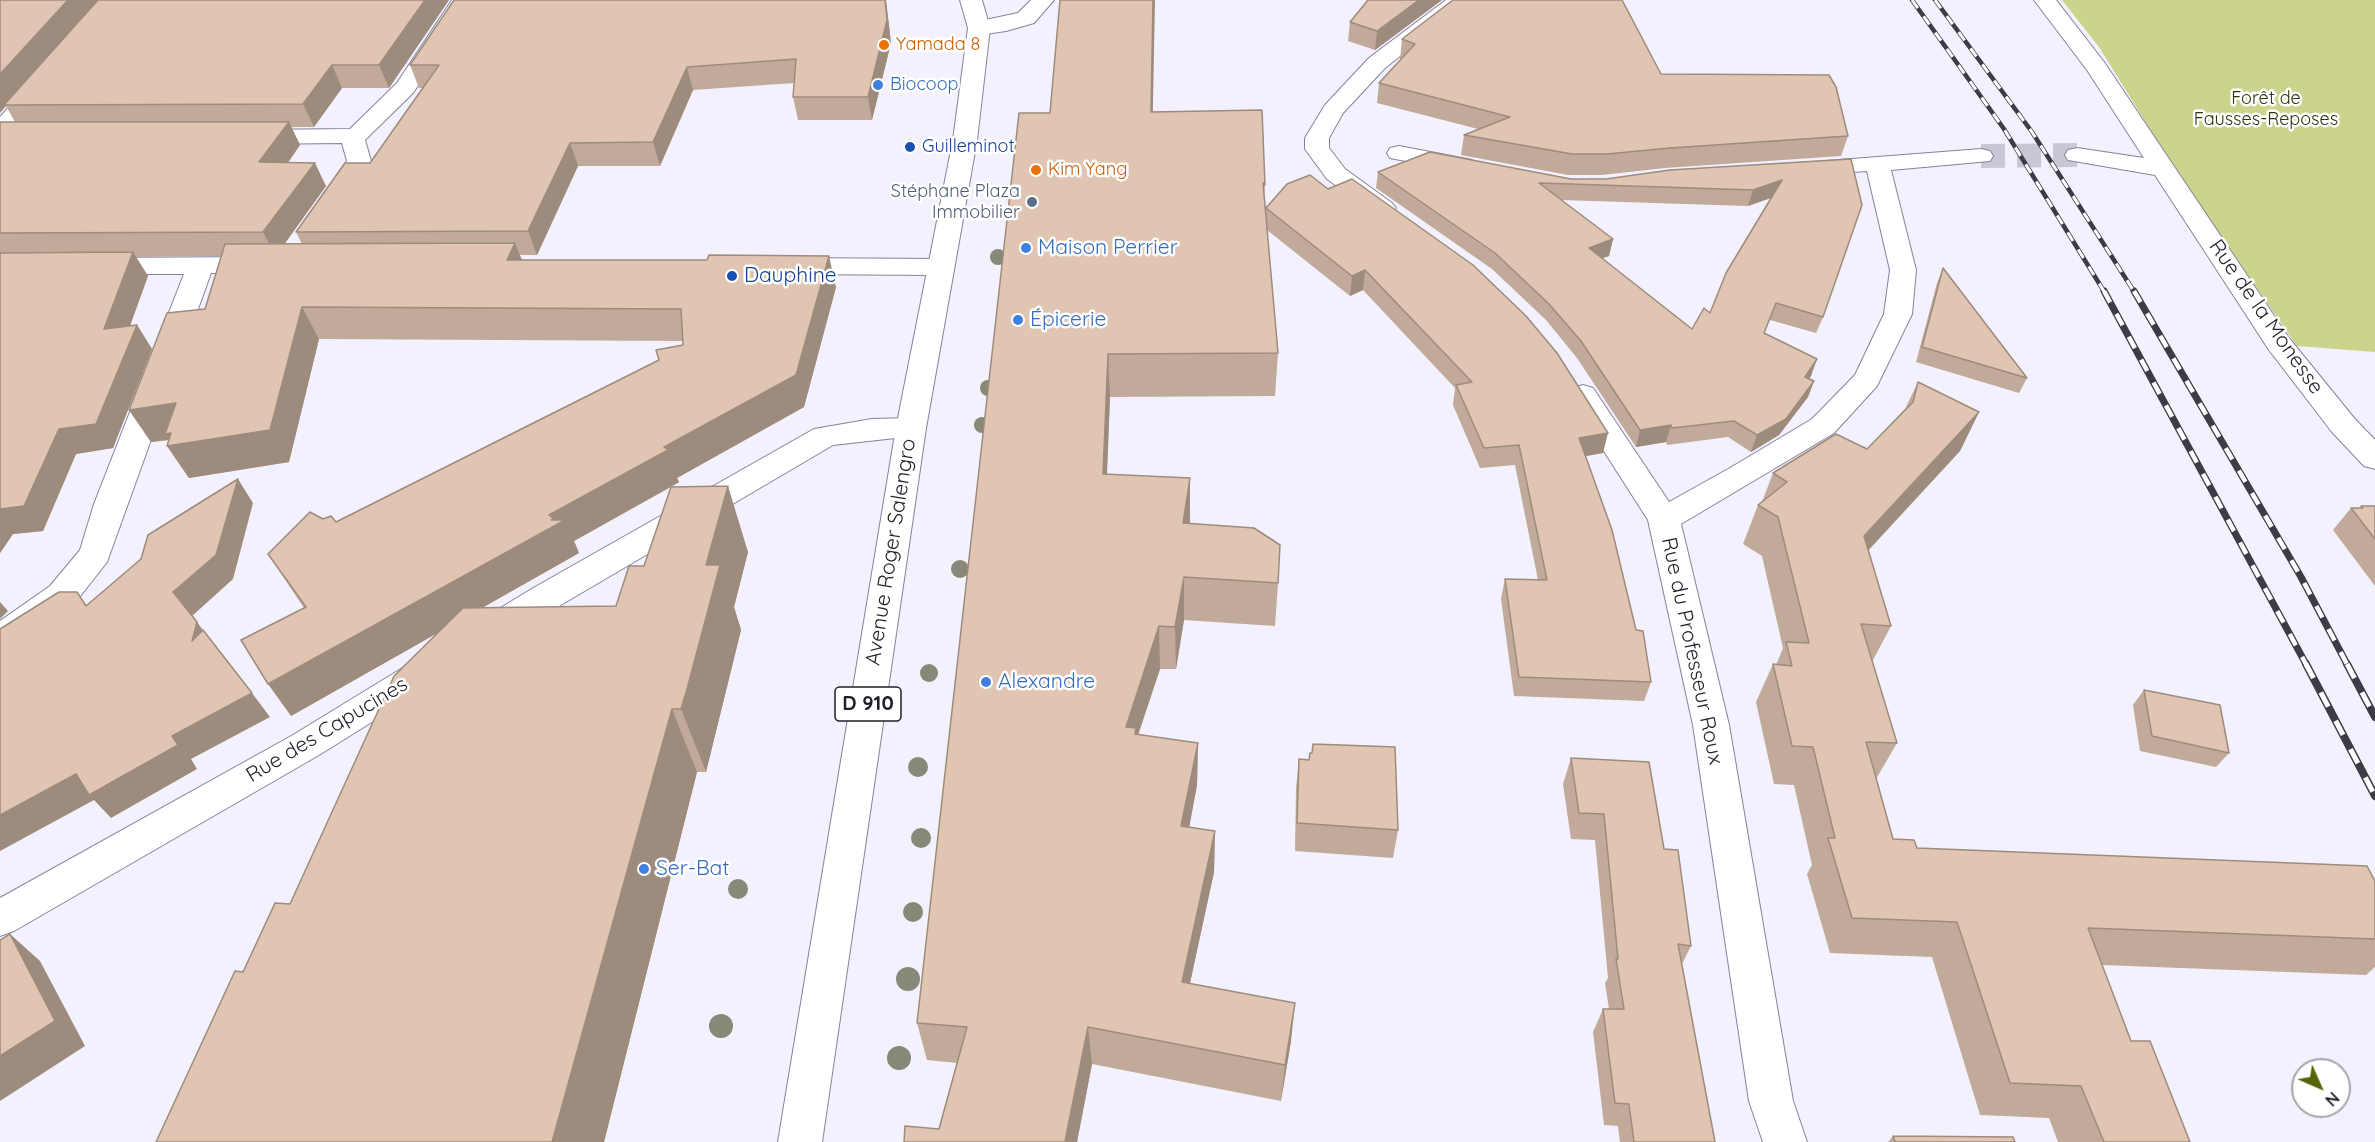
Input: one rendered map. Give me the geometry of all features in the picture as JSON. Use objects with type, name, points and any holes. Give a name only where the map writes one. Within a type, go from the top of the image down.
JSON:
[{"type":"street","points":[[320,217],[359,161],[353,139],[405,88],[463,0]]},
{"type":"street","name":"Avenue Roger Salengro","points":[[800,1142],[911,428],[939,267],[960,170],[979,28],[971,0]]},
{"type":"street","points":[[979,28],[1026,18],[1043,0]]},
{"type":"street","points":[[1404,222],[1336,174],[1317,149],[1317,138],[1333,110],[1377,63],[1460,0]]},
{"type":"street","name":"Rue de la Monesse","points":[[2045,0],[2088,54],[2279,344],[2343,425],[2375,459]]},
{"type":"street","points":[[0,131],[61,63]]},
{"type":"street","points":[[225,137],[356,136]]},
{"type":"street","points":[[1399,153],[1489,170]]},
{"type":"street","points":[[2078,155],[2164,169]]},
{"type":"street","points":[[1783,170],[1981,156]]},
{"type":"street","name":"Rue du Professeur Roux","points":[[1785,1142],[1771,1101],[1711,725],[1664,519],[1823,426],[1867,379],[1898,314],[1903,270],[1877,164]]},
{"type":"street","points":[[0,639],[62,595],[95,554],[111,504],[201,265]]},
{"type":"street","points":[[71,266],[285,265]]},
{"type":"street","points":[[761,265],[939,267]]},
{"type":"street","points":[[1571,376],[1664,519]]},
{"type":"street","name":"Rue des Capucines","points":[[0,918],[306,746],[547,596],[825,436],[872,429],[911,428]]},
{"type":"green space","name":"Forêt de Fausses-Reposes","points":[[2062,0],[2375,0],[2375,352],[2297,346],[2179,176],[2099,47]]},
{"type":"building","points":[[0,0],[68,0],[0,74]]},
{"type":"building","points":[[98,0],[425,0],[379,65],[332,65],[303,104],[4,105]]},
{"type":"building","points":[[454,0],[885,0],[887,20],[868,97],[793,97],[796,59],[687,67],[653,142],[570,143],[528,231],[296,232],[345,163],[370,163],[439,65],[410,65]]},
{"type":"building","points":[[1060,0],[1153,0],[1151,112],[1262,110],[1265,185],[1263,183],[1278,353],[1108,354],[1103,474],[1190,478],[1183,523],[1254,528],[1280,545],[1278,583],[1184,577],[1175,627],[1159,626],[1126,727],[1136,728],[1135,734],[1198,743],[1181,826],[1215,831],[1182,982],[1295,1003],[1285,1065],[1088,1027],[1065,1141],[1072,1142],[904,1142],[905,1126],[939,1129],[967,1027],[917,1023],[1019,113],[1050,113]]},
{"type":"building","points":[[1368,0],[1419,0],[1377,31],[1350,22]]},
{"type":"building","points":[[1453,0],[1622,0],[1661,74],[1829,75],[1836,87],[1848,136],[1607,154],[1572,154],[1464,135],[1510,117],[1379,83],[1415,44],[1402,39]]},
{"type":"building","points":[[0,122],[289,122],[259,162],[315,163],[263,232],[0,233]]},
{"type":"building","points":[[1430,152],[1571,179],[1606,179],[1670,170],[1851,159],[1862,205],[1823,317],[1776,303],[1764,333],[1817,359],[1805,377],[1814,381],[1786,419],[1757,435],[1734,421],[1672,428],[1671,425],[1640,430],[1581,341],[1549,304],[1495,253],[1378,172]],"holes":[[[1782,180],[1726,273],[1710,313],[1704,308],[1692,329],[1589,248],[1613,239],[1539,183],[1753,190]]]},
{"type":"building","points":[[1310,175],[1328,189],[1352,179],[1473,265],[1526,316],[1557,353],[1608,433],[1579,438],[1612,530],[1636,630],[1643,631],[1651,682],[1519,677],[1505,579],[1547,580],[1519,445],[1484,448],[1456,385],[1472,382],[1365,270],[1352,276],[1266,208],[1287,184]]},
{"type":"building","points":[[515,243],[507,260],[707,260],[709,255],[829,256],[796,375],[664,447],[668,450],[549,515],[554,519],[551,520],[565,520],[268,684],[241,640],[306,607],[268,554],[310,512],[323,519],[331,516],[336,522],[659,360],[656,350],[683,345],[681,309],[302,307],[270,430],[167,446],[171,433],[165,434],[176,403],[129,410],[167,313],[205,309],[225,244]]},
{"type":"building","points":[[133,252],[104,329],[137,325],[96,424],[59,429],[24,506],[0,509],[0,253]]},
{"type":"building","points":[[1943,268],[2027,378],[1922,347]]},
{"type":"building","points":[[1918,382],[1979,412],[1864,536],[1891,626],[1861,624],[1897,743],[1866,742],[1893,839],[1914,840],[1917,848],[2367,866],[2375,881],[2375,939],[2088,928],[2131,1041],[2150,1041],[2190,1142],[2104,1142],[2081,1086],[2010,1083],[1957,922],[1852,918],[1828,838],[1835,838],[1813,747],[1792,746],[1773,664],[1792,666],[1786,642],[1809,643],[1778,517],[1758,505],[1787,482],[1773,473],[1836,434],[1867,449],[1913,402]]},
{"type":"building","points":[[238,479],[216,555],[173,592],[197,622],[192,641],[203,630],[252,693],[172,736],[178,745],[89,795],[76,774],[0,815],[0,629],[59,592],[77,592],[86,606],[141,559],[148,535]]},
{"type":"building","points":[[728,486],[706,565],[720,565],[687,689],[681,709],[672,709],[552,1142],[156,1142],[235,971],[243,972],[275,903],[290,904],[394,676],[463,608],[616,606],[629,566],[644,566],[671,487]]},
{"type":"building","points":[[2361,506],[2375,506],[2375,539],[2351,508],[2363,508]]},
{"type":"building","points":[[2144,690],[2220,705],[2229,753],[2152,736]]},
{"type":"building","points":[[1313,744],[1395,747],[1398,830],[1297,823],[1299,759],[1309,760]]},
{"type":"building","points":[[1571,758],[1649,762],[1664,849],[1678,850],[1691,946],[1678,944],[1715,1142],[1634,1142],[1629,1104],[1615,1103],[1603,1009],[1624,1009],[1616,959],[1618,959],[1604,814],[1579,813]]},
{"type":"building","points":[[10,934],[55,1021],[0,1056],[0,940]]},
{"type":"building","points":[[1893,1136],[2013,1137],[2015,1142],[1895,1142]]},
{"type":"tunnel","points":[[1981,156],[2077,155]]},
{"type":"railway","points":[[1912,0],[2004,129],[2105,293]]},
{"type":"railway","points":[[1935,0],[2032,132],[2135,293]]},
{"type":"railway","points":[[2104,291],[2307,666]]},
{"type":"railway","points":[[2134,291],[2301,577],[2348,666]]},
{"type":"railway","points":[[2306,664],[2375,796]]},
{"type":"railway","points":[[2347,664],[2375,717]]},
{"type":"place","name":"Yamada 8","points":[[884,45]]},
{"type":"place","name":"Biocoop","points":[[878,85]]},
{"type":"place","name":"Guilleminot","points":[[910,147]]},
{"type":"place","name":"Kim Yang","points":[[1036,170]]},
{"type":"place","name":"Stéphane Plaza Immobilier","points":[[1032,202]]},
{"type":"place","name":"Maison Perrier","points":[[1026,248]]},
{"type":"place","name":"Dauphine","points":[[732,276]]},
{"type":"place","name":"Épicerie","points":[[1018,320]]},
{"type":"place","name":"Alexandre","points":[[986,682]]},
{"type":"place","name":"Ser-Bat","points":[[644,869]]}]
